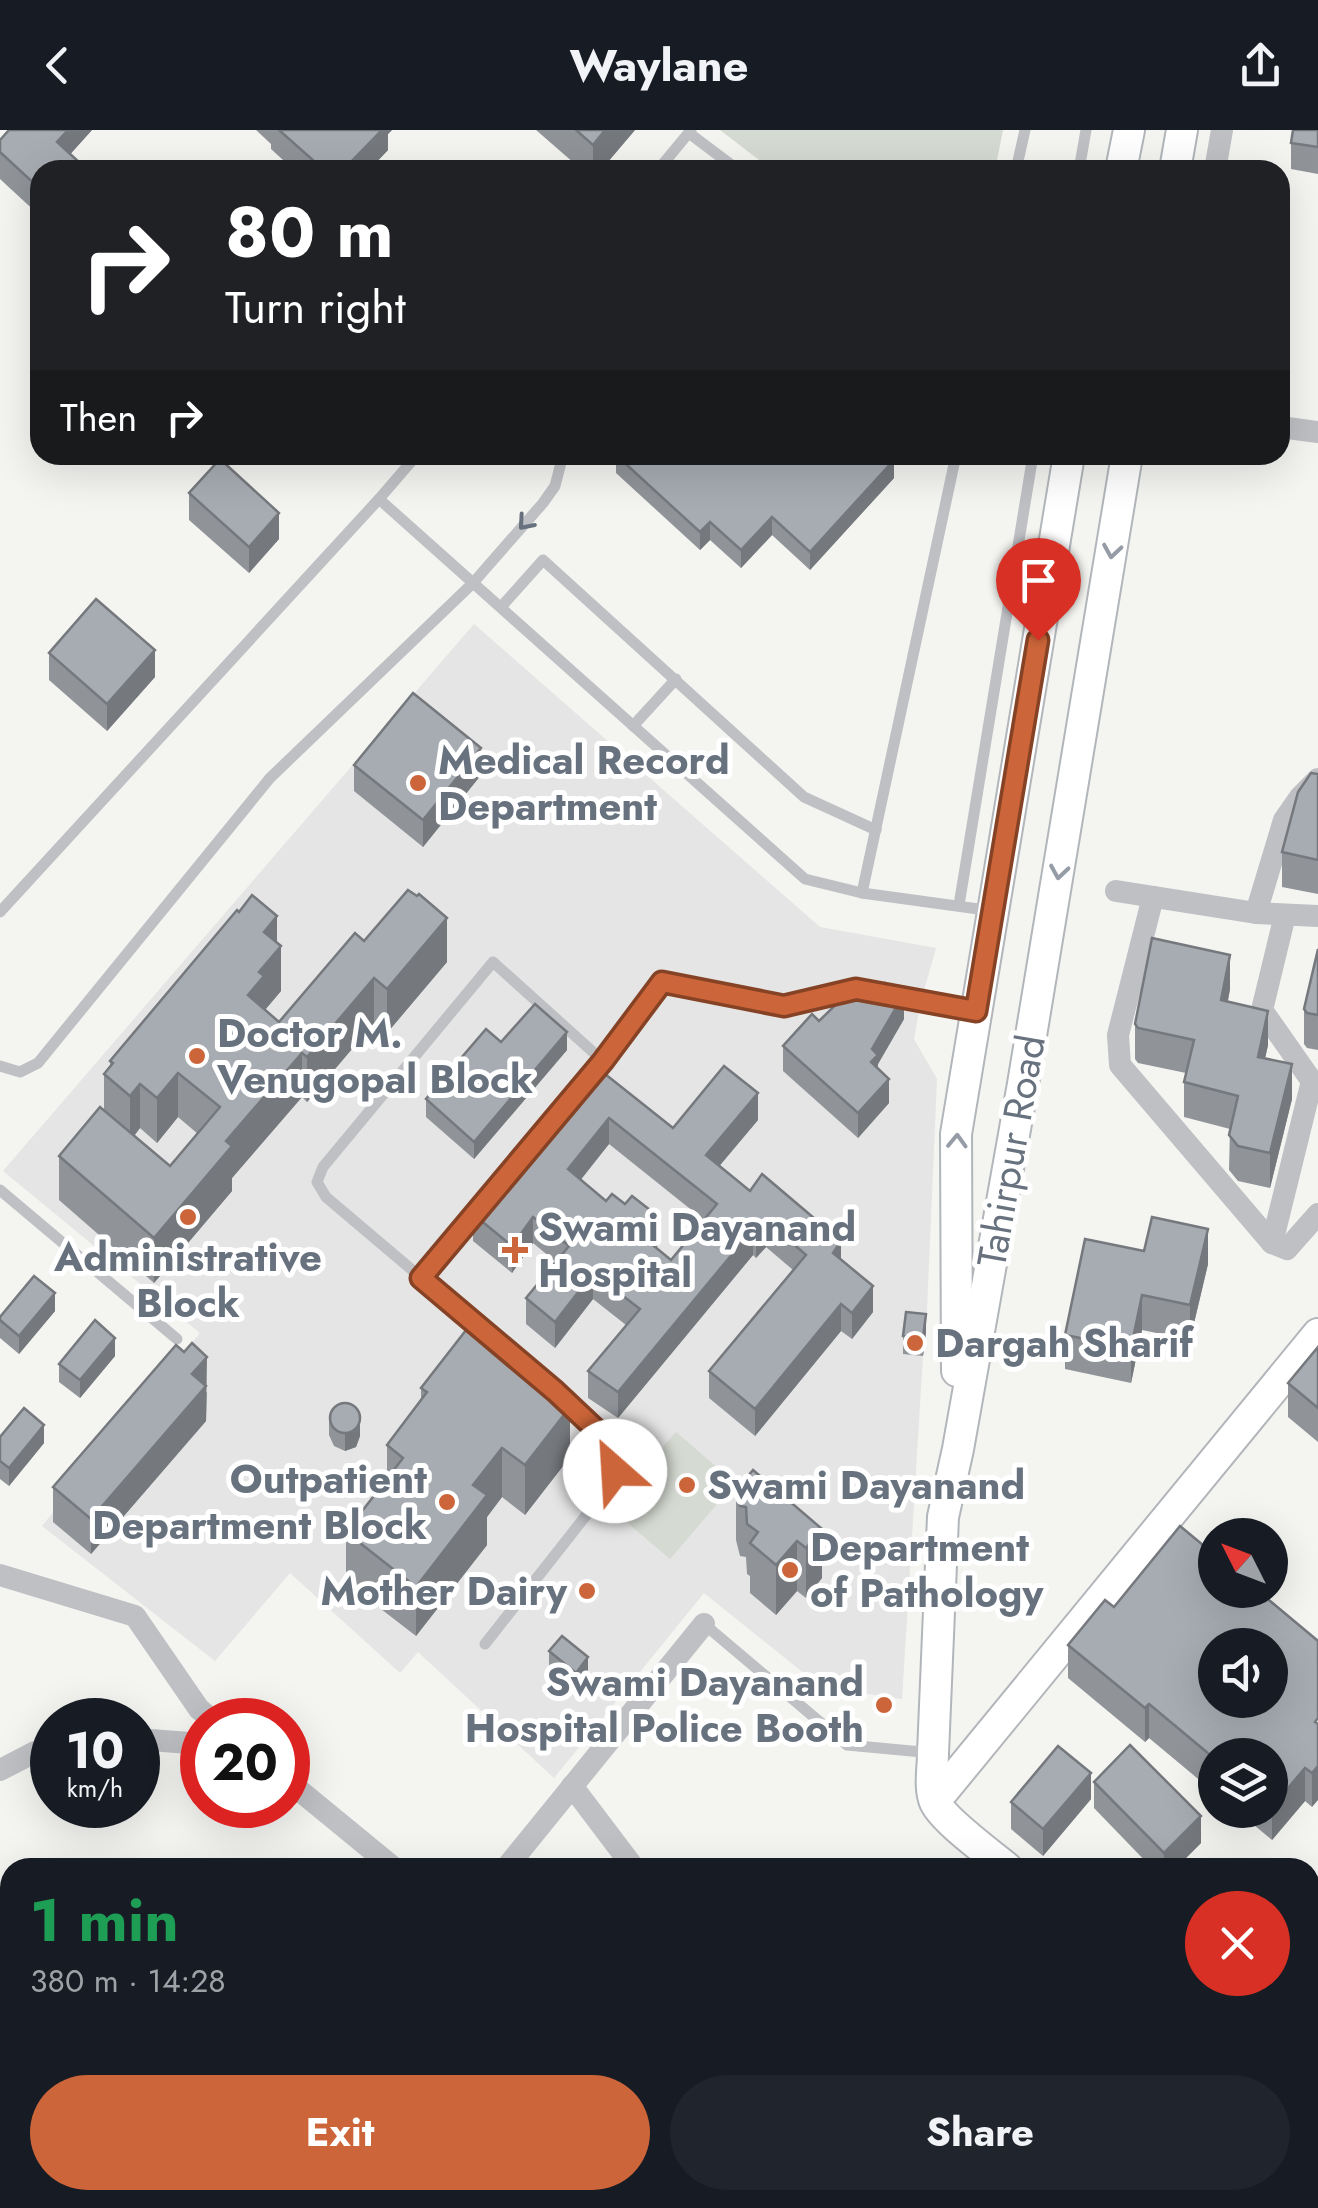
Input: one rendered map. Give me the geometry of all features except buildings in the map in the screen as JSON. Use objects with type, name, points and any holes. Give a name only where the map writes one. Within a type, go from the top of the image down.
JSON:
[{"type":"main road","points":[[1123,160],[1128,130]]},
{"type":"main road","points":[[1177,160],[1182,130]]},
{"type":"main road","name":"Tahirpur Road","points":[[958,1449],[956,1134],[1067,465]]},
{"type":"main road","name":"Tahirpur Road","points":[[958,1449],[1024,1084],[1125,465]]},
{"type":"main road","points":[[956,1206],[1000,1214]]},
{"type":"main road","points":[[935,1801],[1318,1334]]},
{"type":"main road","points":[[958,1449],[943,1517],[933,1753],[935,1801],[945,1815],[995,1858]]},
{"type":"street","points":[[1217,160],[1222,130]]},
{"type":"street","points":[[1290,428],[1318,432]]},
{"type":"street","points":[[1256,913],[1284,820],[1300,796],[1318,779]]},
{"type":"street","points":[[1116,891],[1256,913],[1318,916]]},
{"type":"street","points":[[1154,897],[1118,1035],[1120,1064],[1272,1244],[1288,1249],[1318,1214]]},
{"type":"street","points":[[1272,1244],[1315,1085],[1262,1010],[1285,915]]},
{"type":"street","points":[[0,1575],[135,1616],[191,1698]]},
{"type":"street","points":[[514,1858],[704,1624]]},
{"type":"street","points":[[0,1770],[30,1755]]},
{"type":"street","points":[[572,1786],[626,1858]]},
{"type":"street","points":[[310,1799],[382,1858]]},
{"type":"lane","points":[[1018,160],[1024,130]]},
{"type":"lane","points":[[1082,160],[1086,130]]},
{"type":"lane","points":[[666,160],[690,131],[726,160]]},
{"type":"lane","points":[[0,912],[408,465]]},
{"type":"lane","points":[[0,1066],[20,1072],[38,1063],[270,778],[473,583],[555,486],[562,465]]},
{"type":"lane","points":[[862,893],[954,465]]},
{"type":"lane","points":[[959,905],[1030,465]]},
{"type":"lane","points":[[379,499],[805,879],[862,893],[993,911]]},
{"type":"lane","points":[[501,607],[543,560],[804,796],[876,830]]},
{"type":"lane","points":[[633,726],[676,679]]},
{"type":"lane","points":[[485,1644],[606,1490],[615,1471],[614,1454],[607,1440],[555,1391],[326,1196],[317,1182],[323,1168],[493,962],[603,1061]]},
{"type":"lane","points":[[579,1090],[662,982],[784,1006],[856,989],[976,1011]]},
{"type":"lane","points":[[0,1190],[177,1339]]},
{"type":"lane","points":[[421,1278],[494,1191]]},
{"type":"lane","points":[[704,1624],[848,1744],[933,1753]]},
{"type":"shaded area","points":[[720,130],[1003,130],[997,160],[759,160]]},
{"type":"shaded area","name":"Swami Dayanand Hospital","points":[[474,624],[820,927],[936,948],[914,1039],[937,1079],[926,1332],[903,1353],[923,1356],[902,1699],[821,1687],[704,1593],[554,1778],[418,1652],[400,1673],[290,1573],[215,1661],[42,1526],[200,1333],[3,1171]]},
{"type":"shaded area","points":[[676,1432],[735,1483],[670,1559],[610,1508]]},
{"type":"place","name":"Medical Record Department","points":[[418,783]]},
{"type":"place","name":"Doctor M. Venugopal Block","points":[[197,1056]]},
{"type":"place","name":"Administrative Block","points":[[188,1217]]},
{"type":"place","name":"Swami Dayanand Hospital","points":[[515,1250]]},
{"type":"place","name":"Dargah Sharif","points":[[915,1343]]},
{"type":"place","name":"Swami Dayanand","points":[[687,1485]]},
{"type":"place","name":"Outpatient Department Block","points":[[447,1502]]},
{"type":"place","name":"Department of Pathology","points":[[790,1570]]},
{"type":"place","name":"Mother Dairy","points":[[587,1591]]},
{"type":"place","name":"Swami Dayanand Hospital Police Booth","points":[[884,1705]]},
{"type":"route","points":[[615,1471],[614,1454],[607,1440],[421,1278],[603,1061],[662,982],[784,1006],[856,989],[976,1011],[1038,640]]}]
